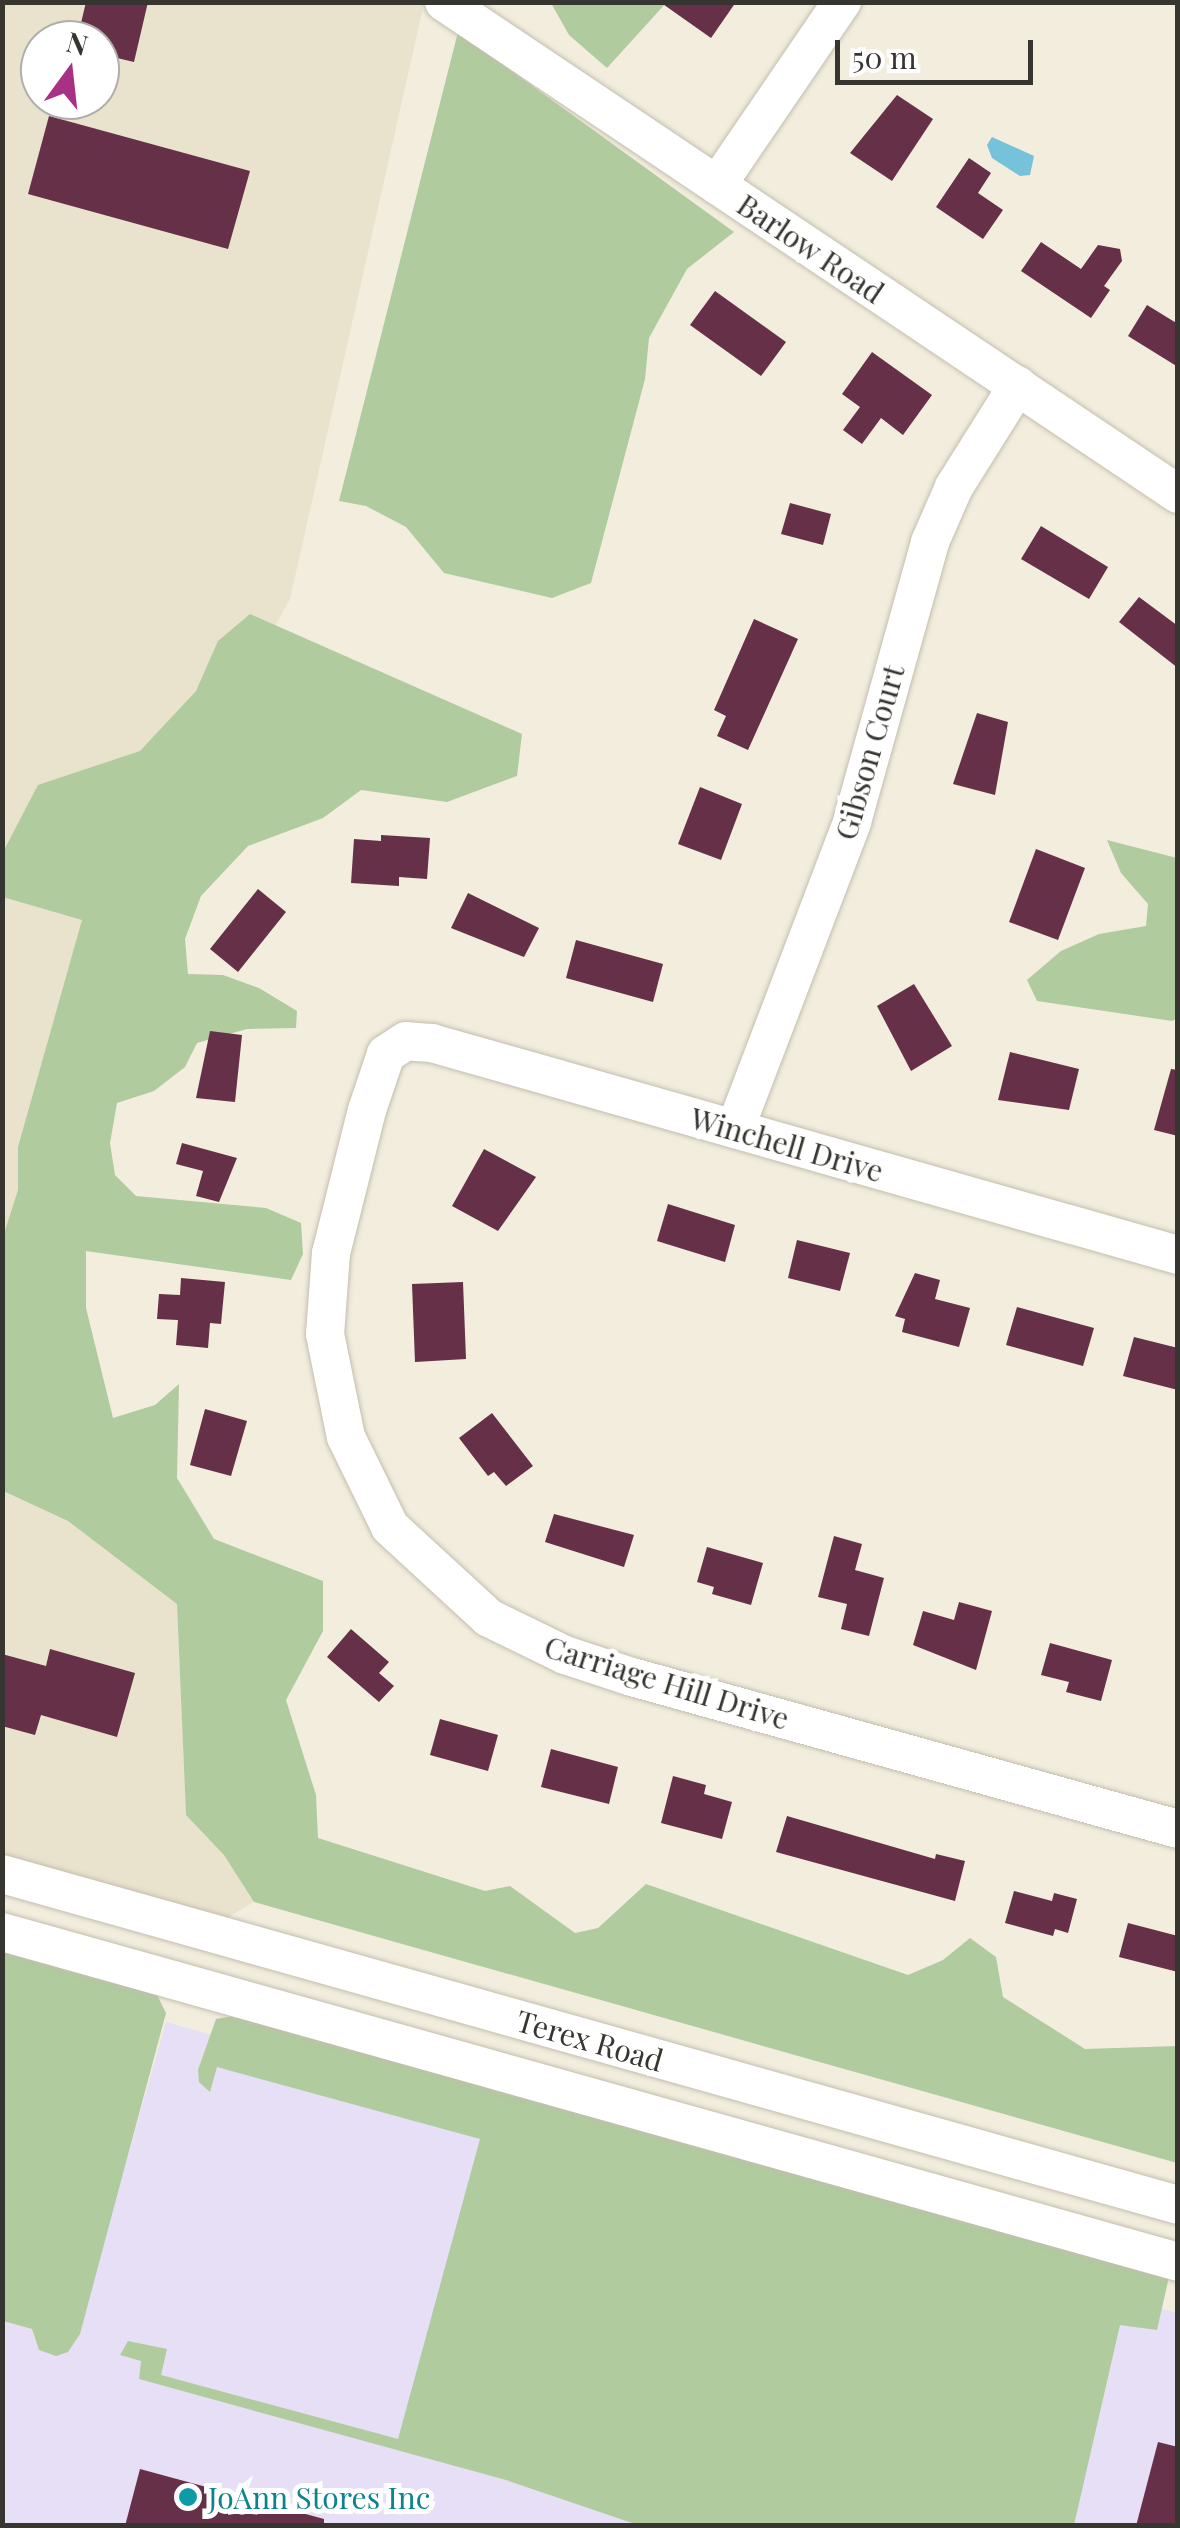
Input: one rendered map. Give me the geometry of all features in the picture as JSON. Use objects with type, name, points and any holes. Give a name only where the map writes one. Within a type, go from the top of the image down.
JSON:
[{"type":"street","name":"Barlow Road","points":[[444,2],[1178,494]]},
{"type":"street","points":[[717,185],[842,2]]},
{"type":"street","name":"Gibson Court","points":[[735,1129],[852,822],[930,542],[954,487],[1018,385]]},
{"type":"street","name":"Winchell Drive","points":[[396,1046],[432,1044],[1178,1255]]},
{"type":"street","name":"Carriage Hill Drive","points":[[396,1046],[379,1067],[339,1215],[324,1334],[346,1437],[365,1482],[390,1526],[434,1574],[489,1618],[565,1655],[1178,1829]]},
{"type":"street","name":"Terex Road","points":[[2,1874],[1178,2205]]},
{"type":"street","points":[[188,1984],[204,1930]]},
{"type":"street","name":"Terex Road","points":[[2,1932],[1178,2262]]},
{"type":"shaded area","points":[[3,3],[424,3],[290,599],[158,838],[33,1169],[3,1275]]},
{"type":"shaded area","points":[[2,1491],[68,1521],[177,1604],[186,1814],[224,1855],[254,1902],[203,1931],[3,1874]]},
{"type":"shaded area","points":[[166,2022],[1177,2313],[1177,2525],[3,2525],[2,2321],[32,2329],[35,2341],[75,2342]]},
{"type":"green space","points":[[551,3],[666,3],[607,68],[569,35]]},
{"type":"green space","points":[[458,32],[734,232],[687,269],[649,338],[645,379],[591,583],[552,598],[444,573],[406,527],[366,506],[339,501]]},
{"type":"green space","points":[[250,614],[522,734],[517,776],[447,802],[361,790],[323,818],[248,846],[201,896],[185,939],[188,974],[223,975],[259,988],[297,1011],[296,1028],[247,1029],[197,1043],[185,1067],[154,1091],[117,1103],[110,1143],[115,1175],[136,1196],[266,1208],[301,1223],[303,1254],[291,1280],[86,1251],[86,1308],[113,1418],[155,1405],[179,1384],[177,1478],[214,1539],[323,1581],[323,1631],[286,1700],[316,1795],[318,1838],[485,1891],[510,1886],[575,1933],[598,1928],[646,1884],[908,1975],[943,1960],[970,1938],[996,1957],[1003,1997],[1085,2049],[1177,2046],[1177,2163],[254,1902],[224,1855],[186,1815],[177,1604],[68,1521],[3,1491],[3,1237],[18,1190],[18,1147],[82,920],[3,897],[3,852],[38,785],[140,751],[196,691],[218,641]]},
{"type":"green space","points":[[1107,840],[1177,858],[1178,1018],[1172,1021],[1037,1001],[1027,980],[1061,951],[1099,934],[1146,926],[1148,904],[1121,873]]},
{"type":"green space","points":[[2,1943],[156,1993],[166,2013],[80,2334],[68,2352],[56,2356],[39,2350],[32,2329],[3,2321]]},
{"type":"green space","points":[[245,2014],[1169,2277],[1157,2330],[1120,2325],[1074,2525],[638,2525],[506,2480],[139,2379],[141,2361],[120,2355],[128,2341],[167,2349],[161,2375],[398,2439],[480,2139],[217,2067],[210,2092],[199,2082],[198,2070],[216,2019]]},
{"type":"water","points":[[992,137],[1034,156],[1030,175],[1020,176],[992,158],[987,145]]},
{"type":"building","points":[[86,2],[148,2],[134,62],[120,59],[120,20],[82,20]]},
{"type":"building","points":[[660,2],[736,2],[711,38]]},
{"type":"building","points":[[897,95],[933,119],[892,181],[850,153]]},
{"type":"building","points":[[48,120],[64,120],[250,171],[228,249],[28,194]]},
{"type":"building","points":[[969,158],[991,173],[978,193],[1003,210],[983,239],[936,207]]},
{"type":"building","points":[[1041,242],[1081,269],[1098,245],[1120,249],[1122,261],[1104,286],[1110,290],[1091,318],[1021,271]]},
{"type":"building","points":[[715,291],[786,342],[761,376],[690,325]]},
{"type":"building","points":[[1147,305],[1178,324],[1178,367],[1128,336]]},
{"type":"building","points":[[872,352],[932,395],[903,435],[881,418],[862,444],[843,430],[860,407],[842,394]]},
{"type":"building","points":[[790,503],[831,514],[823,545],[781,534]]},
{"type":"building","points":[[1041,526],[1108,567],[1089,599],[1021,559]]},
{"type":"building","points":[[1139,597],[1178,626],[1178,668],[1119,622]]},
{"type":"building","points":[[754,619],[798,639],[748,750],[717,736],[726,716],[714,710]]},
{"type":"building","points":[[977,713],[1008,722],[995,795],[953,784]]},
{"type":"building","points":[[700,787],[742,804],[721,860],[678,844]]},
{"type":"building","points":[[381,835],[430,838],[427,879],[399,877],[399,886],[351,883],[354,839],[381,841]]},
{"type":"building","points":[[1036,849],[1085,868],[1058,940],[1009,922]]},
{"type":"building","points":[[258,889],[286,912],[238,972],[210,949]]},
{"type":"building","points":[[468,893],[539,928],[524,957],[451,928]]},
{"type":"building","points":[[576,940],[663,964],[653,1002],[566,978]]},
{"type":"building","points":[[914,984],[952,1046],[911,1071],[877,1006]]},
{"type":"building","points":[[210,1031],[242,1035],[235,1102],[196,1098]]},
{"type":"building","points":[[1010,1052],[1079,1069],[1069,1110],[998,1100]]},
{"type":"building","points":[[1171,1069],[1178,1070],[1178,1136],[1154,1130]]},
{"type":"building","points":[[182,1143],[237,1158],[219,1202],[196,1196],[203,1171],[176,1164]]},
{"type":"building","points":[[484,1149],[536,1177],[498,1231],[452,1206]]},
{"type":"building","points":[[668,1204],[735,1225],[725,1262],[657,1241]]},
{"type":"building","points":[[797,1240],[850,1253],[840,1291],[788,1278]]},
{"type":"building","points":[[915,1273],[940,1280],[935,1299],[970,1308],[959,1347],[902,1332],[905,1319],[895,1316]]},
{"type":"building","points":[[181,1278],[225,1282],[221,1324],[210,1323],[208,1348],[176,1345],[178,1320],[157,1319],[159,1294],[180,1295]]},
{"type":"building","points":[[463,1282],[466,1359],[415,1362],[412,1284]]},
{"type":"building","points":[[1017,1307],[1094,1328],[1083,1366],[1006,1345]]},
{"type":"building","points":[[1134,1337],[1178,1348],[1178,1390],[1123,1376]]},
{"type":"building","points":[[205,1409],[247,1421],[231,1476],[190,1465]]},
{"type":"building","points":[[492,1413],[533,1466],[506,1486],[494,1472],[488,1476],[459,1438]]},
{"type":"building","points":[[554,1514],[634,1535],[624,1567],[545,1542]]},
{"type":"building","points":[[834,1536],[862,1544],[855,1570],[884,1578],[869,1636],[841,1629],[847,1604],[818,1597]]},
{"type":"building","points":[[707,1547],[763,1563],[751,1605],[712,1594],[714,1587],[697,1582]]},
{"type":"building","points":[[959,1602],[992,1611],[976,1670],[913,1645],[923,1611],[954,1620]]},
{"type":"building","points":[[351,1629],[389,1662],[379,1673],[394,1686],[379,1702],[327,1657]]},
{"type":"building","points":[[1050,1643],[1112,1660],[1101,1701],[1066,1692],[1069,1682],[1041,1675]]},
{"type":"building","points":[[50,1649],[135,1673],[117,1737],[41,1715],[35,1735],[2,1726],[2,1654],[46,1666]]},
{"type":"building","points":[[440,1719],[498,1735],[488,1771],[430,1755]]},
{"type":"building","points":[[551,1749],[618,1767],[609,1804],[541,1787]]},
{"type":"building","points":[[673,1776],[706,1785],[704,1794],[732,1802],[722,1839],[661,1823]]},
{"type":"building","points":[[787,1816],[935,1859],[936,1854],[965,1861],[955,1901],[776,1852]]},
{"type":"building","points":[[1014,1891],[1052,1901],[1054,1893],[1077,1899],[1068,1933],[1055,1929],[1053,1936],[1005,1923]]},
{"type":"building","points":[[1128,1923],[1178,1936],[1178,1972],[1119,1957]]},
{"type":"building","points":[[1158,2442],[1178,2447],[1178,2526],[1136,2526]]},
{"type":"building","name":"JoAnn Stores Inc","points":[[140,2469],[324,2519],[324,2526],[125,2526]]},
{"type":"place","name":"JoAnn Stores Inc","points":[[188,2497]]}]
